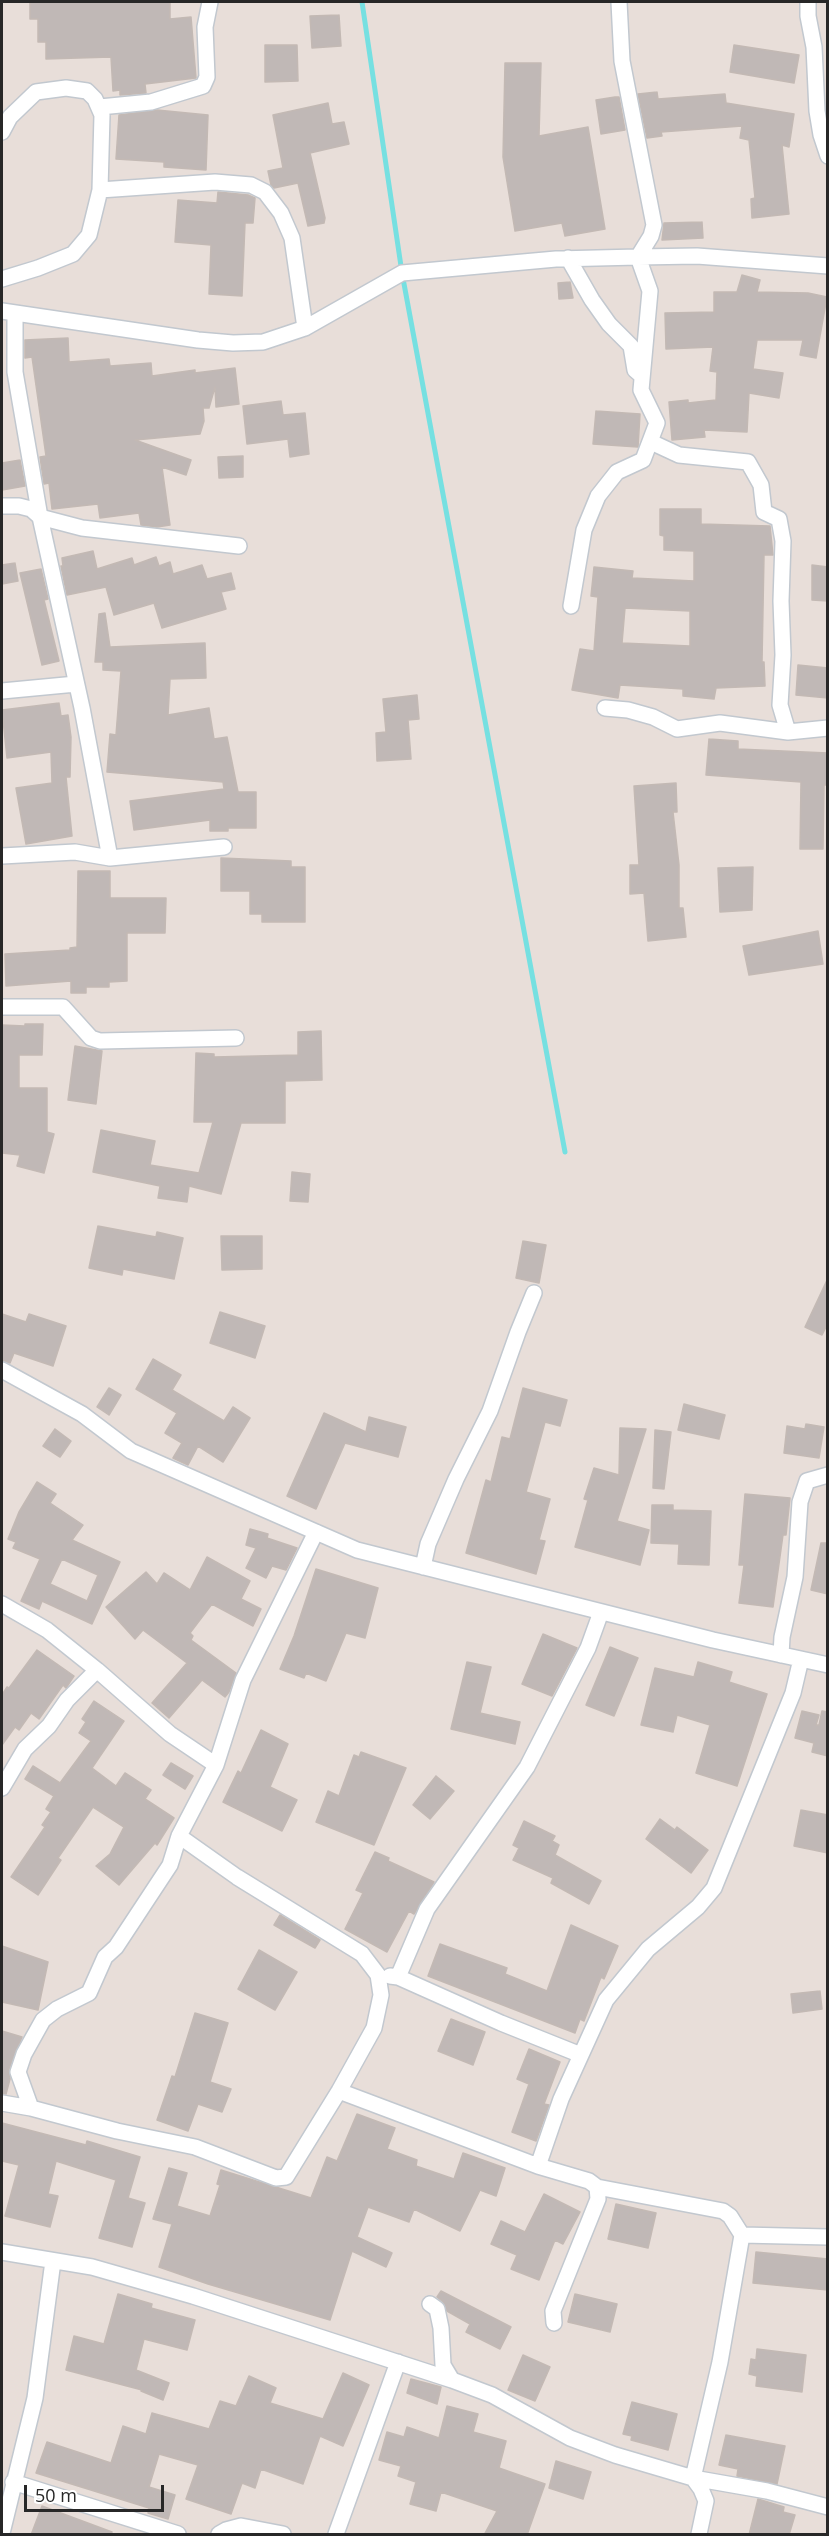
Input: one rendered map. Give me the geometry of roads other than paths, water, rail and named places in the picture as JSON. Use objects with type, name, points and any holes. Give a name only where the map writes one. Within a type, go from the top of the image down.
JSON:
[{"type":"street","points":[[100,106],[151,102],[203,86],[207,77],[205,27],[210,2]]},
{"type":"street","points":[[619,2],[622,61],[654,225],[651,236],[638,257]]},
{"type":"street","points":[[808,2],[808,16],[821,57],[817,111],[821,135],[828,156]]},
{"type":"street","points":[[2,132],[10,117],[36,92],[66,88],[87,92],[100,106],[102,115],[100,190],[89,235],[73,254],[2,279]]},
{"type":"street","points":[[100,190],[215,182],[251,185],[265,192],[281,213],[292,238],[305,328]]},
{"type":"street","points":[[110,858],[40,517],[15,372],[8,312],[198,340],[233,343],[263,342],[305,328],[402,273],[568,258],[697,256],[828,266]]},
{"type":"street","points":[[571,606],[584,530],[598,496],[617,472],[643,460],[657,423],[641,390],[650,291],[638,257]]},
{"type":"street","points":[[568,258],[609,324],[631,346],[634,370],[642,376]]},
{"type":"street","points":[[651,442],[679,455],[748,462],[761,485],[764,512],[779,519],[783,541],[781,601],[783,655],[780,705],[788,732]]},
{"type":"street","points":[[2,506],[31,509],[40,517],[82,528],[239,546]]},
{"type":"street","points":[[2,691],[76,684]]},
{"type":"street","points":[[604,708],[628,710],[653,717],[678,729],[720,723],[788,732],[828,728]]},
{"type":"street","points":[[2,856],[75,852],[110,858],[224,848]]},
{"type":"street","points":[[2,1006],[63,1007],[84,1032],[100,1041],[236,1038]]},
{"type":"street","points":[[423,1568],[429,1544],[456,1479],[490,1411],[514,1341],[534,1293]]},
{"type":"street","points":[[2,1370],[82,1414],[131,1451],[357,1550],[601,1612],[828,1665]]},
{"type":"street","points":[[781,1655],[782,1637],[795,1577],[800,1502],[807,1481],[828,1475]]},
{"type":"street","points":[[31,2108],[18,2072],[24,2054],[42,2020],[57,2009],[89,1993],[105,1957],[116,1947],[170,1865],[178,1836],[216,1766],[243,1680],[316,1532]]},
{"type":"street","points":[[2,1604],[47,1630],[170,1734],[216,1766]]},
{"type":"street","points":[[398,1977],[427,1909],[527,1767],[588,1648],[601,1612]]},
{"type":"street","points":[[538,2166],[561,2100],[606,2000],[648,1949],[698,1907],[714,1888],[793,1694],[801,1659]]},
{"type":"street","points":[[2,1788],[25,1749],[49,1726],[67,1700],[97,1670]]},
{"type":"street","points":[[2,2103],[195,2147],[276,2178],[286,2177],[291,2171],[374,2028],[381,1995],[378,1975],[362,1954],[237,1876],[178,1836]]},
{"type":"street","points":[[378,1975],[398,1977],[501,2023],[581,2055]]},
{"type":"street","points":[[339,2091],[538,2166],[589,2181],[597,2187],[723,2211],[730,2216],[742,2235],[720,2362],[693,2478]]},
{"type":"street","points":[[554,2323],[553,2311],[598,2199],[597,2187]]},
{"type":"street","points":[[742,2235],[828,2237]]},
{"type":"street","points":[[2,2252],[92,2267],[126,2276],[452,2380],[492,2395],[570,2438],[615,2455],[693,2478],[767,2491],[828,2507]]},
{"type":"street","points":[[2,2533],[35,2398],[53,2261]]},
{"type":"street","points":[[430,2304],[437,2309],[441,2328],[443,2365],[452,2380]]},
{"type":"street","points":[[336,2535],[398,2362]]},
{"type":"street","points":[[693,2478],[701,2488],[706,2500],[699,2535]]},
{"type":"street","points":[[13,2482],[178,2535]]},
{"type":"street","points":[[219,2535],[226,2530],[241,2526],[283,2535]]},
{"type":"waterway","points":[[362,2],[402,273],[565,1152]]}]
